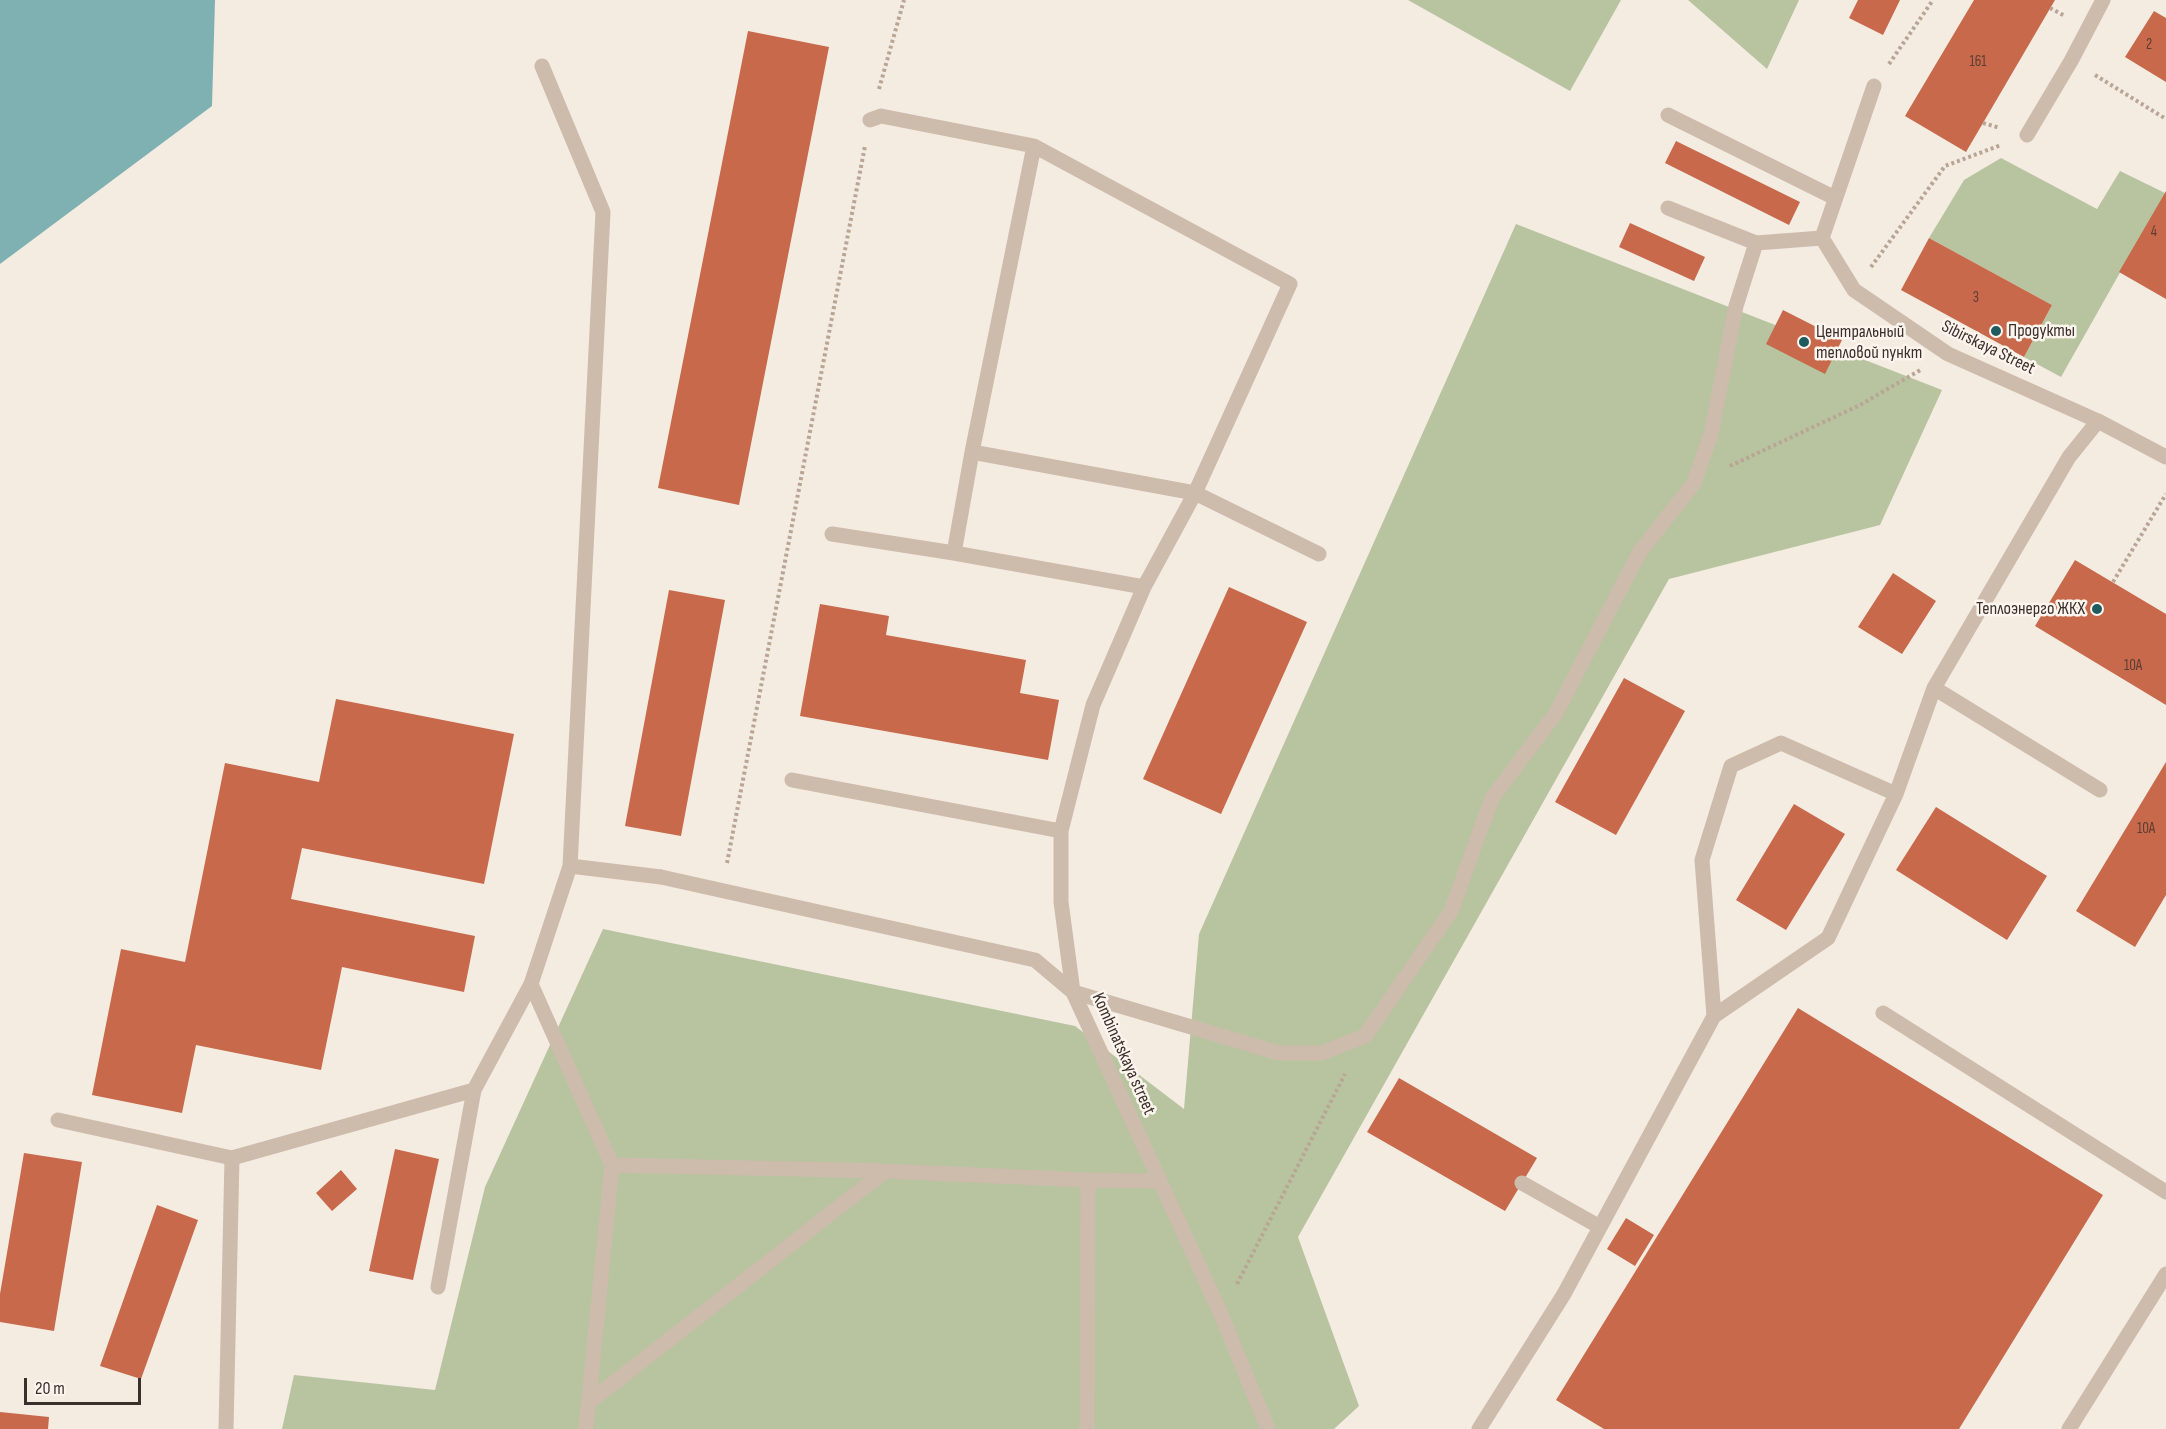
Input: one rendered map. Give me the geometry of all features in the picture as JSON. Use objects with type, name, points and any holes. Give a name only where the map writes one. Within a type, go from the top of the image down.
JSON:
[{"type":"street","points":[[2027,135],[2071,61],[2103,0]]},
{"type":"street","points":[[438,1287],[474,1090],[531,984],[570,866],[603,213],[542,66]]},
{"type":"street","points":[[1668,208],[1756,243],[1822,238],[1874,86]]},
{"type":"street","points":[[1668,115],[1835,198]]},
{"type":"street","points":[[870,120],[881,116],[1034,146],[1290,284],[1195,493],[1144,587],[1093,705],[1061,831],[1063,893],[1061,902],[1074,992],[1279,1053],[1322,1053],[1365,1036],[1451,911],[1492,798],[1556,713],[1639,553],[1694,483],[1711,434],[1736,306],[1756,243]]},
{"type":"street","points":[[954,553],[1034,146]]},
{"type":"street","name":"Sibirskaya Street","points":[[1822,238],[1854,290],[1948,354],[2098,421],[2166,457]]},
{"type":"street","points":[[1479,1429],[1564,1294],[1714,1016],[1828,938],[1896,794],[1934,688],[2069,458],[2098,421]]},
{"type":"street","points":[[972,453],[1195,493],[1319,554]]},
{"type":"street","points":[[832,534],[1144,587]]},
{"type":"street","points":[[1934,688],[2100,790]]},
{"type":"street","points":[[1714,1016],[1702,860],[1731,766],[1781,742],[1896,794]]},
{"type":"street","points":[[792,780],[1061,831]]},
{"type":"street","name":"Kombinatskaya street","points":[[570,866],[661,877],[1035,960],[1074,992],[1221,1314],[1268,1429]]},
{"type":"street","points":[[531,984],[612,1165],[586,1429]]},
{"type":"street","points":[[1882,1013],[2166,1192]]},
{"type":"street","points":[[58,1120],[232,1158],[474,1090]]},
{"type":"street","points":[[226,1429],[232,1158]]},
{"type":"street","points":[[612,1165],[885,1171],[1159,1181]]},
{"type":"street","points":[[588,1403],[885,1171]]},
{"type":"street","points":[[1087,1429],[1088,1180]]},
{"type":"street","points":[[1522,1183],[1600,1227]]},
{"type":"street","points":[[2069,1429],[2166,1274]]},
{"type":"path","points":[[721,891],[870,120],[904,0]]},
{"type":"path","points":[[1874,86],[1933,0]]},
{"type":"path","points":[[2071,61],[2166,119]]},
{"type":"path","points":[[1854,290],[1945,166],[2027,135]]},
{"type":"path","points":[[1694,483],[1860,405],[1948,354]]},
{"type":"path","points":[[2113,582],[2166,494]]},
{"type":"path","points":[[1221,1314],[1365,1036]]},
{"type":"green space","points":[[1408,0],[1621,0],[1570,91]]},
{"type":"green space","points":[[1688,0],[1799,0],[1767,69]]},
{"type":"green space","points":[[2001,158],[2097,209],[2120,171],[2165,193],[2061,377],[2024,357],[2052,305],[1929,238],[1964,180]]},
{"type":"green space","points":[[1516,224],[1942,390],[1880,525],[1669,579],[1298,1237],[1359,1406],[1334,1429],[282,1429],[294,1375],[435,1390],[485,1187],[603,929],[1075,1026],[1184,1109],[1199,934]]},
{"type":"water","points":[[0,0],[215,0],[212,106],[0,264]]},
{"type":"building","points":[[1858,0],[1900,0],[1883,35],[1849,18]]},
{"type":"building","points":[[1974,0],[2055,0],[1966,152],[1905,116]]},
{"type":"building","points":[[2154,11],[2166,18],[2166,82],[2125,57]]},
{"type":"building","points":[[748,31],[829,47],[739,505],[658,488]]},
{"type":"building","points":[[1676,141],[1800,202],[1789,225],[1665,163]]},
{"type":"building","points":[[2166,191],[2166,299],[2119,272]]},
{"type":"building","points":[[1630,223],[1705,257],[1694,281],[1619,247]]},
{"type":"building","points":[[1929,238],[2052,305],[2024,357],[1901,290]]},
{"type":"building","name":"Центральный тепловой пункт","points":[[1783,310],[1842,340],[1825,374],[1766,344]]},
{"type":"building","points":[[2075,560],[2166,614],[2166,705],[2035,626]]},
{"type":"building","points":[[1893,573],[1936,601],[1902,654],[1858,627]]},
{"type":"building","points":[[1229,587],[1307,622],[1221,814],[1143,779]]},
{"type":"building","points":[[669,590],[725,600],[681,836],[625,826]]},
{"type":"building","points":[[820,604],[889,616],[886,635],[1026,660],[1020,693],[1059,700],[1048,760],[800,716]]},
{"type":"building","points":[[1624,678],[1685,711],[1616,835],[1555,802]]},
{"type":"building","points":[[336,699],[514,734],[484,884],[302,848],[291,899],[475,936],[464,992],[342,967],[321,1070],[196,1045],[182,1113],[92,1095],[121,949],[185,962],[225,763],[319,782]]},
{"type":"building","points":[[2166,762],[2166,895],[2135,947],[2076,911]]},
{"type":"building","points":[[1794,804],[1845,834],[1786,930],[1736,900]]},
{"type":"building","points":[[1936,807],[2047,876],[2007,940],[1896,870]]},
{"type":"building","points":[[1798,1008],[2103,1195],[1959,1429],[1604,1429],[1556,1400]]},
{"type":"building","points":[[1399,1078],[1537,1158],[1505,1211],[1367,1132]]},
{"type":"building","points":[[395,1149],[439,1159],[413,1280],[369,1271]]},
{"type":"building","points":[[24,1153],[82,1162],[54,1331],[0,1322],[0,1294]]},
{"type":"building","points":[[341,1170],[357,1189],[332,1211],[316,1193]]},
{"type":"building","points":[[157,1205],[198,1220],[141,1379],[100,1366]]},
{"type":"building","points":[[1626,1218],[1654,1235],[1635,1266],[1607,1249]]},
{"type":"building","points":[[0,1412],[49,1417],[48,1429],[0,1429]]},
{"type":"place","name":"Продукты","points":[[1996,331]]},
{"type":"place","name":"Центральный тепловой пункт","points":[[1804,342]]},
{"type":"place","name":"Теплоэнерго ЖКХ","points":[[2097,609]]}]
